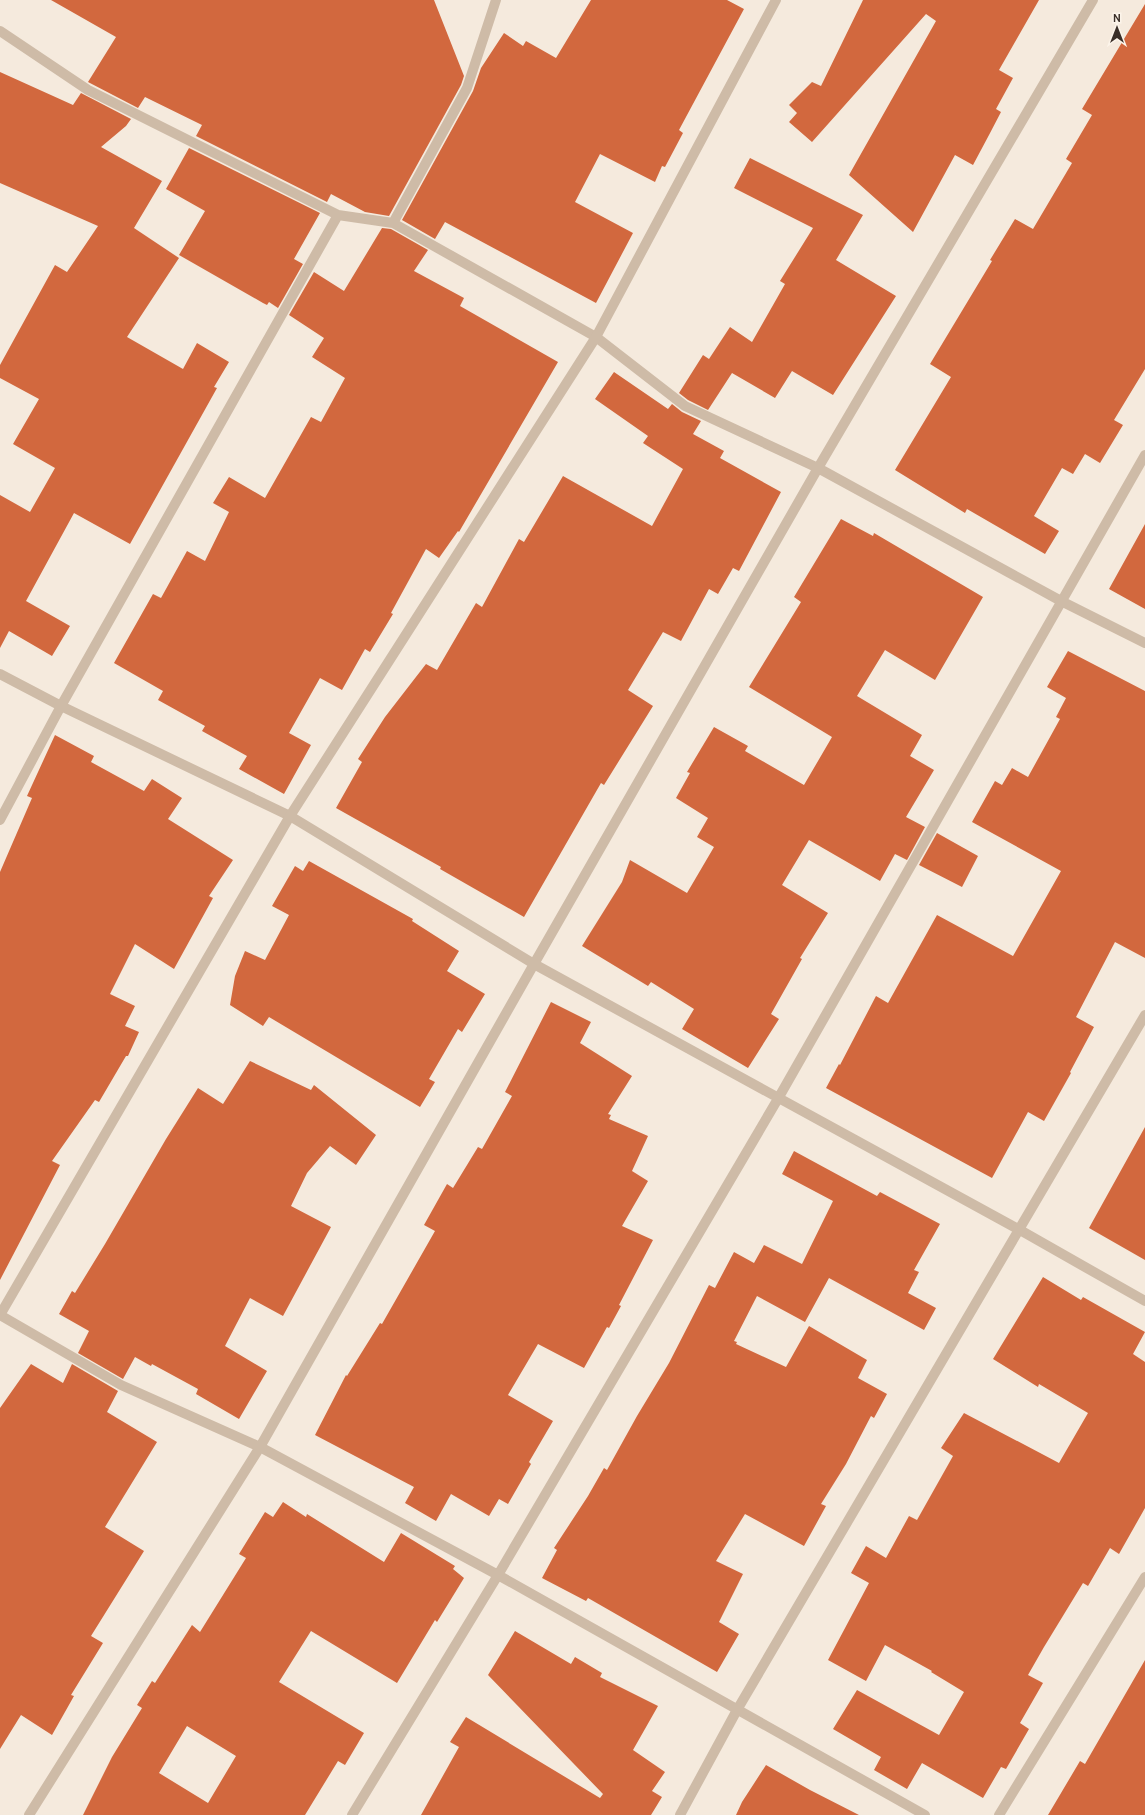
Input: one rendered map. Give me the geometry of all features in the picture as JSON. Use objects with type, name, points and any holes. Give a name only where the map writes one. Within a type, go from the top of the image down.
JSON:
[{"type":"street","points":[[393,223],[468,88],[496,0]]},
{"type":"street","points":[[776,0],[596,337],[290,816],[0,1315],[122,1385],[260,1447],[498,1575],[925,1815]]},
{"type":"street","points":[[29,1815],[260,1447],[818,468],[1093,0]]},
{"type":"street","points":[[0,31],[88,90],[338,215],[393,223],[596,337],[684,406],[818,468],[1061,601],[1145,643]]},
{"type":"street","points":[[0,820],[61,706],[338,215]]},
{"type":"street","points":[[352,1815],[498,1575],[779,1097],[1145,455]]},
{"type":"street","points":[[0,674],[61,706],[290,816],[534,964],[779,1097],[1145,1301]]},
{"type":"street","points":[[680,1815],[737,1710],[1145,1015]]},
{"type":"street","points":[[999,1815],[1145,1576]]},
{"type":"building","points":[[51,0],[434,0],[464,76],[461,85],[389,216],[365,212],[331,194],[327,202],[196,136],[202,125],[145,97],[138,108],[88,82],[116,37]]},
{"type":"building","points":[[591,0],[727,0],[744,9],[679,130],[683,133],[665,167],[662,166],[655,182],[600,154],[575,202],[633,233],[596,303],[445,222],[435,239],[402,220],[473,91],[481,68],[504,33],[523,46],[526,41],[556,58]]},
{"type":"building","points":[[863,0],[1039,0],[999,70],[1013,78],[996,109],[1001,112],[973,165],[955,155],[913,232],[849,175],[936,21],[926,14],[812,142],[789,122],[797,113],[789,105],[812,82],[821,86]]},
{"type":"building","points":[[1145,4],[1145,369],[1114,420],[1123,425],[1100,463],[1085,454],[1073,474],[1062,468],[1034,516],[1059,531],[1045,554],[967,509],[965,513],[895,470],[951,377],[930,364],[992,261],[990,260],[1015,219],[1033,229],[1072,163],[1066,159],[1092,115],[1082,109]]},
{"type":"building","points":[[0,72],[73,105],[81,93],[131,119],[126,126],[101,147],[162,181],[134,228],[179,258],[127,337],[183,369],[197,343],[229,362],[214,387],[217,388],[130,544],[74,513],[26,601],[70,626],[52,656],[9,631],[0,648],[0,495],[30,512],[55,468],[13,444],[39,399],[0,378],[0,365],[55,265],[67,272],[98,226],[0,183]]},
{"type":"building","points":[[189,148],[320,213],[294,259],[303,264],[278,308],[269,302],[267,305],[263,303],[179,255],[205,211],[166,189]]},
{"type":"building","points":[[750,158],[863,215],[836,260],[896,296],[833,395],[792,371],[775,398],[732,373],[708,410],[688,400],[679,393],[703,355],[709,359],[730,327],[752,342],[785,284],[780,281],[813,228],[734,188]]},
{"type":"building","points":[[382,228],[391,229],[428,250],[414,271],[464,298],[460,306],[558,362],[459,532],[458,531],[439,558],[426,549],[391,613],[393,614],[370,652],[365,649],[342,690],[320,678],[289,733],[311,745],[284,794],[239,769],[247,756],[202,731],[205,726],[158,700],[163,691],[114,663],[153,594],[161,598],[187,551],[205,561],[229,512],[213,503],[229,477],[265,498],[311,417],[321,422],[345,378],[312,357],[324,338],[289,315],[314,272],[344,291]]},
{"type":"building","points":[[614,372],[668,409],[672,404],[682,412],[701,421],[693,434],[724,451],[720,458],[781,492],[739,571],[733,568],[718,594],[709,589],[681,641],[663,632],[628,690],[653,706],[604,785],[601,783],[524,917],[440,869],[441,867],[336,808],[362,762],[358,759],[385,717],[426,664],[437,670],[476,603],[482,607],[519,539],[524,542],[563,476],[652,526],[683,469],[643,443],[648,436],[595,399]]},
{"type":"building","points":[[841,519],[873,536],[874,533],[983,597],[935,680],[885,650],[857,696],[922,735],[910,756],[934,770],[906,817],[925,827],[907,860],[895,854],[880,881],[809,840],[782,885],[828,913],[800,958],[802,959],[771,1014],[779,1019],[748,1068],[682,1029],[694,1009],[651,982],[648,986],[582,946],[622,882],[630,860],[687,893],[714,847],[697,837],[708,818],[676,798],[690,773],[687,772],[714,727],[748,746],[745,751],[804,785],[832,737],[749,687],[801,602],[794,597]]},
{"type":"building","points":[[1145,524],[1145,609],[1109,589]]},
{"type":"building","points":[[1068,651],[1145,691],[1145,958],[1115,942],[1076,1017],[1094,1027],[1070,1072],[1071,1073],[1044,1121],[1028,1112],[992,1178],[826,1088],[839,1064],[840,1065],[876,996],[888,1003],[937,915],[1013,956],[1061,871],[972,822],[995,781],[1002,785],[1012,768],[1028,777],[1060,719],[1056,717],[1066,698],[1047,687]]},
{"type":"building","points":[[55,735],[94,756],[91,762],[144,791],[152,779],[182,798],[168,819],[233,860],[209,896],[213,898],[174,969],[135,944],[110,994],[135,1006],[125,1026],[139,1032],[128,1056],[126,1056],[99,1102],[95,1100],[52,1161],[60,1165],[0,1280],[0,872],[32,798],[27,796]]},
{"type":"building","points":[[937,833],[978,856],[962,887],[919,865]]},
{"type":"building","points":[[309,861],[413,919],[412,921],[459,951],[447,971],[485,994],[462,1032],[458,1029],[429,1079],[435,1082],[420,1107],[269,1017],[263,1026],[230,1005],[235,976],[245,951],[265,960],[289,915],[272,906],[295,866],[303,871]]},
{"type":"building","points":[[551,1002],[591,1022],[580,1043],[632,1076],[608,1114],[611,1115],[609,1119],[648,1136],[632,1171],[648,1181],[622,1226],[653,1240],[619,1305],[621,1306],[609,1328],[607,1327],[584,1368],[538,1344],[508,1395],[553,1421],[529,1462],[531,1464],[508,1504],[499,1499],[489,1516],[451,1494],[436,1521],[405,1503],[414,1487],[315,1435],[346,1375],[347,1376],[380,1323],[382,1324],[435,1231],[424,1225],[447,1184],[453,1188],[478,1147],[482,1149],[512,1096],[505,1092]]},
{"type":"building","points":[[250,1061],[311,1090],[314,1085],[376,1135],[356,1165],[330,1146],[307,1173],[291,1206],[331,1227],[283,1316],[250,1298],[225,1346],[267,1371],[239,1419],[196,1394],[198,1389],[152,1364],[151,1366],[135,1357],[123,1379],[78,1353],[89,1331],[59,1314],[72,1291],[75,1293],[166,1139],[198,1088],[223,1104]]},
{"type":"building","points":[[1145,1127],[1145,1260],[1089,1228]]},
{"type":"building","points":[[794,1151],[877,1196],[880,1192],[940,1224],[914,1270],[919,1272],[908,1293],[936,1308],[924,1330],[829,1278],[805,1322],[757,1296],[734,1341],[737,1342],[736,1344],[786,1367],[809,1326],[867,1360],[858,1378],[887,1394],[874,1418],[871,1416],[846,1464],[821,1504],[826,1506],[804,1546],[745,1514],[716,1561],[743,1574],[719,1622],[739,1634],[717,1672],[588,1598],[586,1601],[542,1578],[557,1550],[554,1548],[588,1496],[604,1468],[607,1470],[669,1363],[709,1285],[715,1288],[734,1252],[754,1263],[764,1245],[802,1264],[833,1201],[782,1174]]},
{"type":"building","points":[[1043,1277],[1081,1300],[1083,1297],[1145,1332],[1133,1354],[1145,1362],[1145,1508],[1119,1554],[1110,1548],[1088,1586],[1083,1583],[1028,1675],[1043,1683],[1020,1723],[1029,1729],[1006,1769],[1001,1767],[983,1798],[922,1763],[907,1789],[874,1770],[881,1757],[833,1729],[857,1690],[939,1735],[964,1692],[931,1672],[932,1671],[885,1645],[866,1681],[828,1660],[869,1583],[851,1573],[866,1546],[886,1558],[909,1516],[917,1520],[953,1456],[941,1448],[964,1413],[1059,1463],[1088,1413],[1039,1384],[1038,1387],[993,1359]]},
{"type":"building","points":[[31,1364],[63,1383],[72,1364],[118,1391],[107,1412],[157,1442],[105,1527],[144,1551],[91,1636],[103,1643],[71,1695],[74,1696],[52,1735],[21,1715],[0,1749],[0,1408]]},
{"type":"building","points":[[283,1502],[306,1517],[307,1514],[384,1562],[401,1533],[455,1566],[453,1569],[464,1578],[437,1622],[435,1620],[397,1683],[311,1631],[279,1682],[364,1733],[345,1765],[338,1761],[305,1815],[83,1815],[112,1757],[142,1708],[137,1705],[152,1681],[155,1683],[192,1625],[200,1632],[246,1558],[239,1554],[265,1512],[273,1517]],"holes":[[[187,1726],[236,1756],[208,1803],[159,1773]]]},
{"type":"building","points":[[515,1631],[571,1664],[575,1657],[602,1673],[600,1677],[658,1706],[633,1750],[665,1772],[652,1791],[662,1797],[651,1815],[421,1815],[459,1747],[450,1742],[466,1717],[600,1798],[603,1794],[488,1675]]},
{"type":"building","points":[[1145,1660],[1145,1815],[1048,1815],[1080,1761],[1085,1764]]},
{"type":"building","points":[[766,1765],[859,1815],[736,1815],[742,1802]]}]
